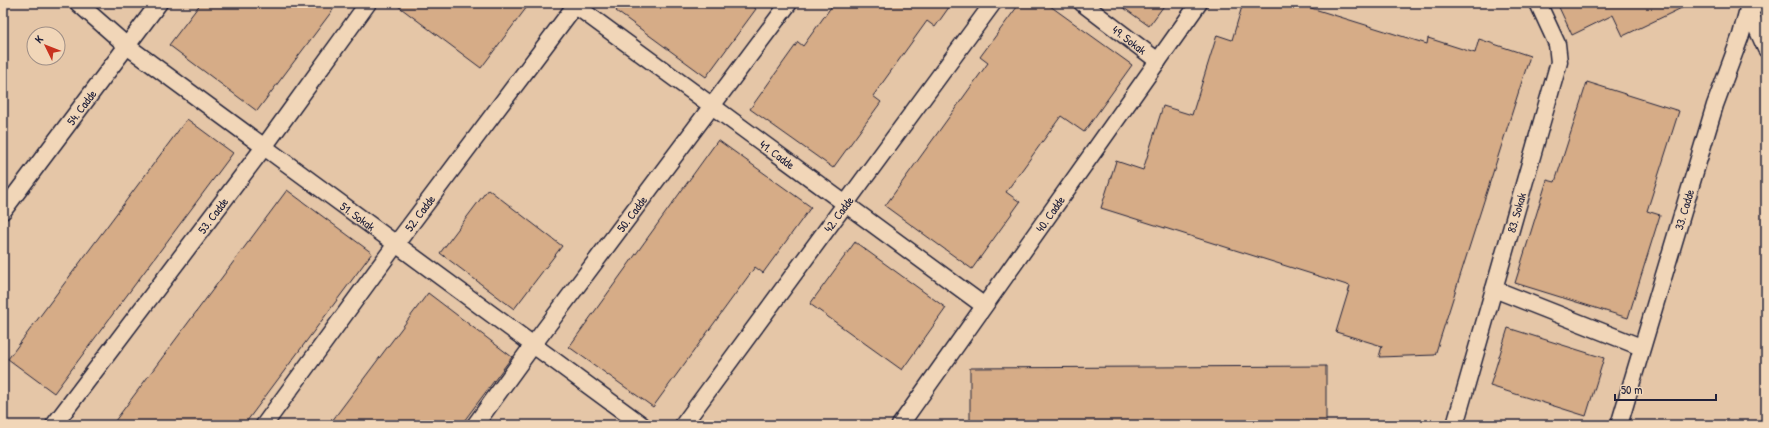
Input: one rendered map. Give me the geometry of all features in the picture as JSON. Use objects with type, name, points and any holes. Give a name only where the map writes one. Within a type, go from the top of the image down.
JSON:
[{"type":"street","name":"51. Sokak","points":[[78,3],[126,46],[642,425]]},
{"type":"street","name":"54. Cadde","points":[[3,211],[159,3]]},
{"type":"street","name":"53. Cadde","points":[[54,425],[264,147],[368,3]]},
{"type":"street","name":"50. Cadde","points":[[475,425],[533,345],[789,3]]},
{"type":"street","name":"42. Cadde","points":[[683,425],[993,3]]},
{"type":"street","name":"49. Sokak","points":[[1082,3],[1158,61]]},
{"type":"street","name":"40. Cadde","points":[[900,425],[983,305],[1199,3]]},
{"type":"street","name":"83. Sokak","points":[[1455,425],[1559,62],[1557,44],[1538,3]]},
{"type":"street","name":"41. Cadde","points":[[575,4],[983,305]]},
{"type":"street","name":"52. Cadde","points":[[264,425],[396,244],[575,4]]},
{"type":"street","points":[[1752,5],[1766,49]]},
{"type":"street","name":"33. Cadde","points":[[1619,425],[1641,347],[1715,105],[1752,5]]},
{"type":"street","points":[[1494,289],[1641,347]]},
{"type":"shaded area","points":[[3,3],[1766,3],[1766,425],[3,425]]},
{"type":"building","points":[[201,3],[338,3],[257,111],[169,45]]},
{"type":"building","points":[[394,3],[530,3],[481,68]]},
{"type":"building","points":[[622,3],[748,3],[756,9],[706,77],[616,11]]},
{"type":"building","points":[[834,3],[952,3],[935,27],[927,21],[873,96],[881,102],[833,168],[750,109],[798,42],[803,46]]},
{"type":"building","points":[[1020,3],[1046,3],[1132,65],[1084,132],[1061,116],[1006,192],[1020,202],[972,269],[885,206],[988,63],[980,57]]},
{"type":"building","points":[[1117,3],[1166,3],[1149,26]]},
{"type":"building","points":[[1243,3],[1295,3],[1427,44],[1428,38],[1475,53],[1479,39],[1530,56],[1435,355],[1379,357],[1382,346],[1336,332],[1350,286],[1101,208],[1116,161],[1143,170],[1163,106],[1192,115],[1217,35],[1232,40]]},
{"type":"building","points":[[1557,3],[1692,3],[1623,36],[1613,15],[1572,35]]},
{"type":"building","points":[[1587,82],[1679,111],[1647,211],[1660,215],[1628,318],[1515,283],[1547,180],[1555,182]]},
{"type":"building","points":[[187,119],[233,153],[54,393],[8,359]]},
{"type":"building","points":[[718,140],[811,207],[763,273],[755,267],[653,407],[569,347]]},
{"type":"building","points":[[488,189],[562,246],[514,309],[440,253]]},
{"type":"building","points":[[287,190],[372,253],[244,425],[112,425]]},
{"type":"building","points":[[855,242],[946,308],[902,370],[810,304]]},
{"type":"building","points":[[428,293],[512,357],[461,425],[329,425]]},
{"type":"building","points":[[1508,328],[1604,358],[1586,416],[1490,386]]},
{"type":"building","points":[[1326,366],[1326,425],[970,425],[970,368]]}]
